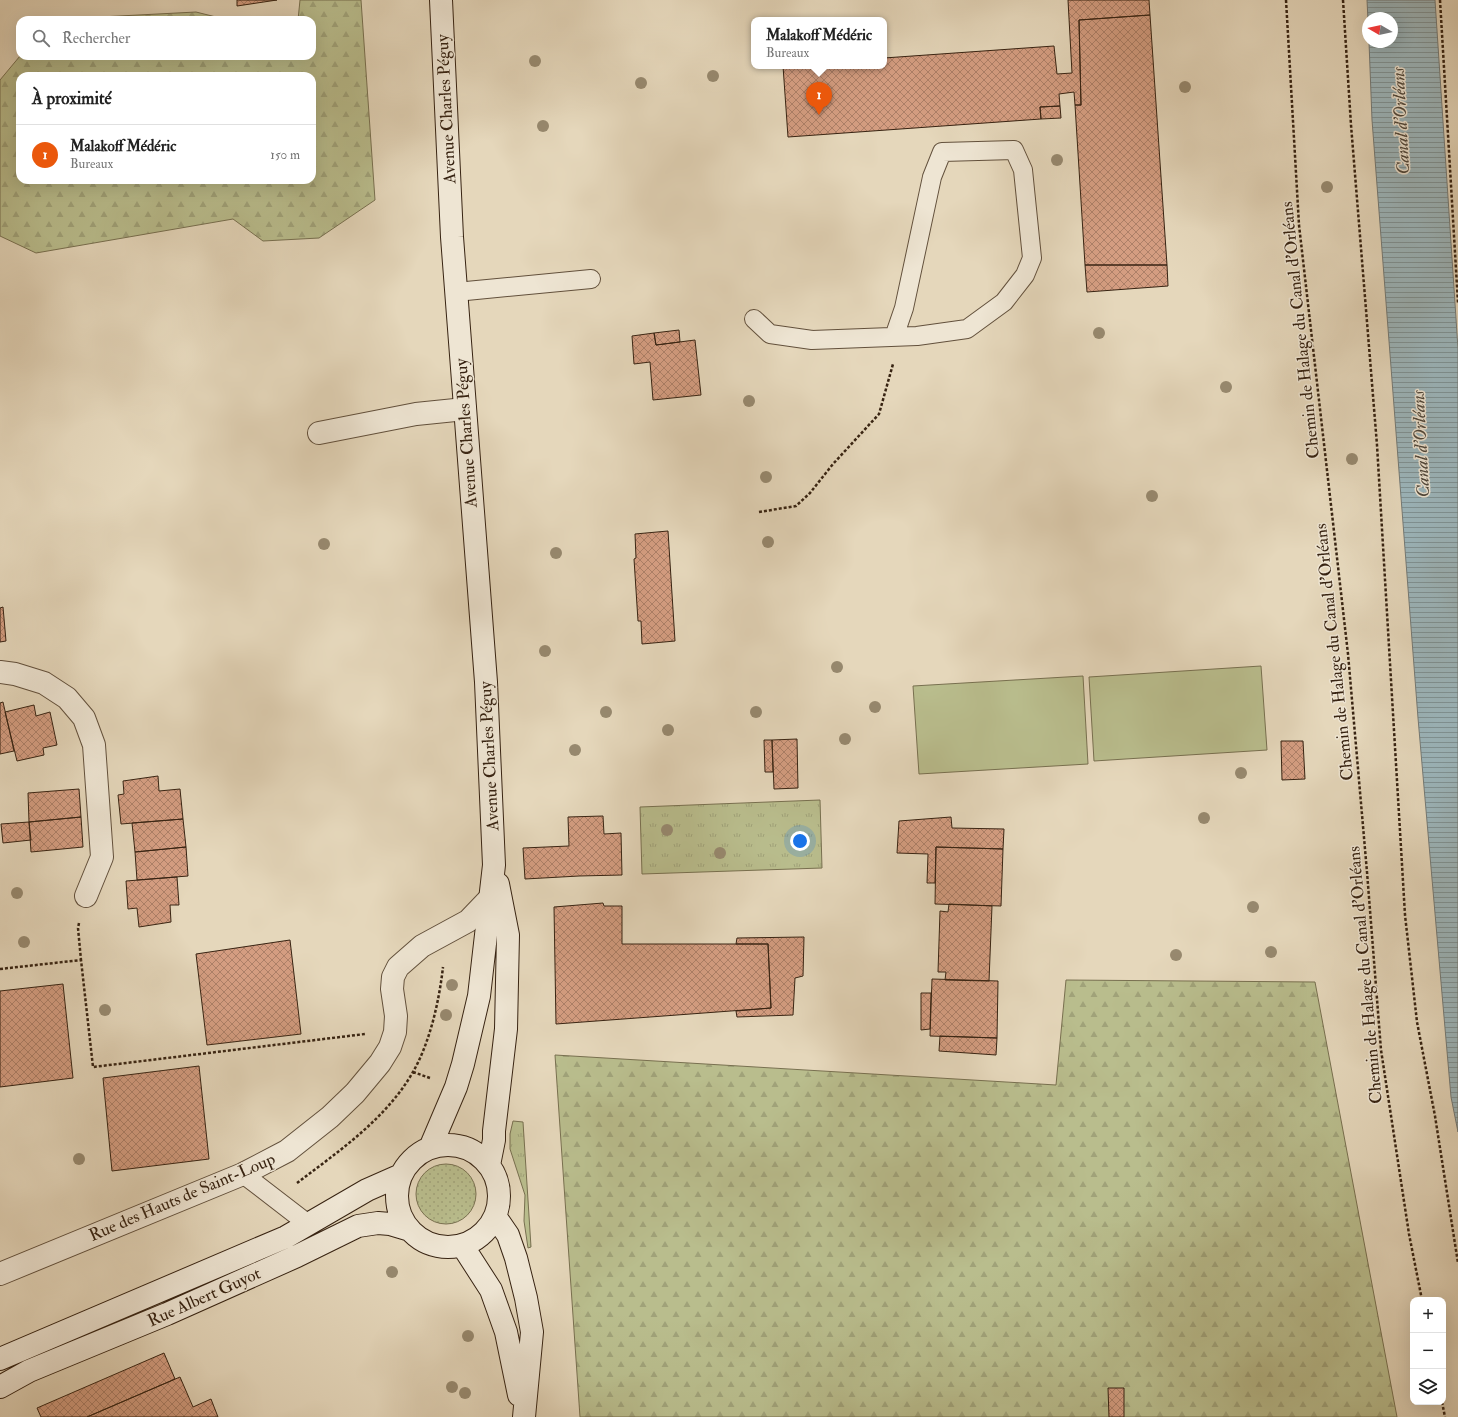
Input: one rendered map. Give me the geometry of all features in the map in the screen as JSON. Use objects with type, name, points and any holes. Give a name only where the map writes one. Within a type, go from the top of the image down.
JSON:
[{"type":"main road","name":"Avenue Charles Péguy","points":[[441,0],[452,237],[464,410],[486,682],[494,865],[508,935],[506,1029],[494,1140],[489,1165]]},
{"type":"main road","points":[[318,433],[416,414],[464,410]]},
{"type":"main road","points":[[0,672],[15,674],[44,683],[67,698],[84,718],[94,745],[102,857],[86,896]]},
{"type":"main road","name":"Avenue Charles Péguy","points":[[430,1148],[456,1087],[479,996],[494,865]]},
{"type":"main road","name":"Rue des Hauts de Saint-Loup","points":[[0,1274],[243,1174],[287,1151],[330,1118],[355,1093],[380,1063],[390,1047],[395,1032],[396,1016],[392,989],[393,977],[398,966],[422,946],[468,921],[490,898]]},
{"type":"main road","points":[[446,1145],[462,1146],[478,1154],[489,1165],[497,1181],[499,1199],[495,1216],[487,1229],[476,1239],[462,1245],[450,1247],[438,1246],[423,1240],[410,1230],[402,1218],[397,1204],[398,1189],[401,1175],[418,1154],[430,1148],[446,1145]]},
{"type":"main road","name":"Rue Albert Guyot","points":[[0,1359],[286,1237],[367,1190],[401,1175]]},
{"type":"main road","points":[[462,1245],[491,1290],[506,1332],[524,1417],[532,1332],[526,1298],[516,1258],[508,1236],[495,1216]]},
{"type":"main road","name":"Rue Albert Guyot","points":[[0,1387],[29,1372],[167,1314],[297,1256],[358,1226],[378,1223],[390,1224],[410,1230]]},
{"type":"lane","points":[[754,319],[770,334],[812,340],[898,337],[917,336],[967,329],[1004,302],[1025,275],[1032,258],[1023,170],[1014,150],[942,152],[932,177],[898,337]]},
{"type":"lane","points":[[456,292],[591,279]]},
{"type":"lane","points":[[243,1174],[308,1224]]},
{"type":"path","name":"Chemin de Halage du Canal d'Orléans","points":[[1286,0],[1299,225],[1348,654],[1381,1050],[1409,1234],[1421,1297]]},
{"type":"path","points":[[1343,0],[1377,445],[1405,915],[1417,1022],[1458,1263]]},
{"type":"path","points":[[1440,0],[1458,303]]},
{"type":"path","points":[[759,512],[796,506],[810,493],[833,464],[879,414],[898,337]]},
{"type":"path","points":[[86,896],[78,928],[93,1067],[374,1033],[392,1040]]},
{"type":"path","points":[[0,968],[81,960]]},
{"type":"path","points":[[413,1072],[432,1079]]},
{"type":"path","points":[[1443,1405],[1445,1417]]},
{"type":"green space","points":[[300,0],[361,0],[375,200],[319,238],[263,241],[233,219],[36,253],[0,236],[0,80],[17,60],[316,60],[316,16],[298,16]]},
{"type":"green space","points":[[196,12],[212,16],[119,16]]},
{"type":"green space","points":[[1261,666],[1267,750],[1094,761],[1089,677]]},
{"type":"green space","points":[[1083,676],[1088,764],[919,774],[913,686]]},
{"type":"green space","points":[[820,800],[822,868],[642,874],[640,807]]},
{"type":"green space","points":[[1066,980],[1315,982],[1397,1417],[580,1417],[555,1055],[1056,1085]]},
{"type":"green space","points":[[513,1121],[523,1122],[531,1247],[528,1248],[524,1221],[525,1195],[510,1149],[510,1134]]},
{"type":"green space","points":[[446,1164],[463,1169],[471,1177],[476,1194],[471,1211],[463,1219],[446,1224],[429,1219],[421,1211],[416,1194],[421,1177],[429,1169]]},
{"type":"water","name":"Canal d'Orléans","points":[[1367,0],[1435,0],[1458,349],[1458,1132],[1451,1097],[1418,718],[1372,120],[1369,48],[1398,48],[1398,12],[1368,12]]},
{"type":"building","points":[[237,0],[277,0],[237,6]]},
{"type":"building","points":[[1068,0],[1149,0],[1150,15],[1079,20],[1081,105],[1075,105],[1074,92],[1059,94],[1060,106],[1040,107],[1041,119],[788,137],[783,69],[887,69],[887,58],[1054,46],[1057,74],[1072,73]]},
{"type":"building","points":[[1150,15],[1167,265],[1085,265],[1075,105],[1081,105],[1079,20]]},
{"type":"building","points":[[1060,106],[1061,118],[1041,119],[1040,107]]},
{"type":"building","points":[[1085,265],[1167,265],[1168,286],[1087,292]]},
{"type":"building","points":[[679,330],[680,342],[656,345],[654,333]]},
{"type":"building","points":[[654,333],[656,345],[695,340],[701,395],[653,400],[650,362],[634,364],[632,336]]},
{"type":"building","points":[[668,531],[675,641],[642,644],[641,621],[638,621],[634,559],[636,558],[635,534]]},
{"type":"building","points":[[3,607],[6,641],[0,642],[0,608]]},
{"type":"building","points":[[3,702],[14,751],[0,754],[0,703]]},
{"type":"building","points":[[34,705],[36,716],[50,712],[57,745],[43,748],[44,755],[17,761],[5,712]]},
{"type":"building","points":[[797,739],[798,788],[774,789],[772,740]]},
{"type":"building","points":[[764,740],[772,740],[773,772],[765,772]]},
{"type":"building","points":[[1281,741],[1303,741],[1305,779],[1282,780]]},
{"type":"building","points":[[158,776],[159,791],[180,789],[183,819],[121,824],[118,795],[124,794],[123,781]]},
{"type":"building","points":[[79,789],[81,817],[29,822],[28,793]]},
{"type":"building","points":[[603,816],[604,834],[621,833],[622,875],[525,879],[523,848],[569,846],[568,817]]},
{"type":"building","points":[[81,817],[83,847],[31,852],[29,822]]},
{"type":"building","points":[[951,817],[952,828],[1004,829],[1003,849],[936,847],[935,883],[927,883],[928,854],[897,853],[899,821]]},
{"type":"building","points":[[183,819],[186,847],[135,852],[132,823]]},
{"type":"building","points":[[29,822],[31,840],[3,843],[1,824]]},
{"type":"building","points":[[186,847],[188,876],[137,880],[135,852]]},
{"type":"building","points":[[936,847],[1003,849],[1001,906],[935,904]]},
{"type":"building","points":[[177,877],[179,905],[170,905],[171,922],[139,927],[137,908],[128,909],[126,881]]},
{"type":"building","points":[[603,903],[604,906],[622,906],[622,944],[768,944],[771,1008],[556,1024],[554,907]]},
{"type":"building","points":[[949,904],[992,906],[989,981],[945,980],[946,972],[938,972],[940,911],[948,912]]},
{"type":"building","points":[[804,937],[803,976],[795,978],[793,1015],[737,1017],[736,1011],[771,1008],[768,944],[736,944],[737,938]]},
{"type":"building","points":[[290,940],[301,1034],[207,1045],[196,954]]},
{"type":"building","points":[[932,979],[998,981],[997,1038],[930,1036]]},
{"type":"building","points":[[63,984],[73,1078],[0,1087],[0,991]]},
{"type":"building","points":[[921,993],[931,993],[930,1029],[921,1030]]},
{"type":"building","points":[[940,1036],[997,1038],[996,1055],[939,1051]]},
{"type":"building","points":[[199,1066],[209,1159],[112,1171],[103,1078]]},
{"type":"building","points":[[164,1353],[175,1379],[87,1417],[41,1417],[37,1408]]},
{"type":"building","points":[[180,1377],[193,1407],[211,1399],[218,1417],[87,1417]]},
{"type":"building","points":[[1108,1388],[1124,1388],[1124,1417],[1109,1417]]},
{"type":"place","name":"Malakoff Médéric","points":[[819,115]]}]
